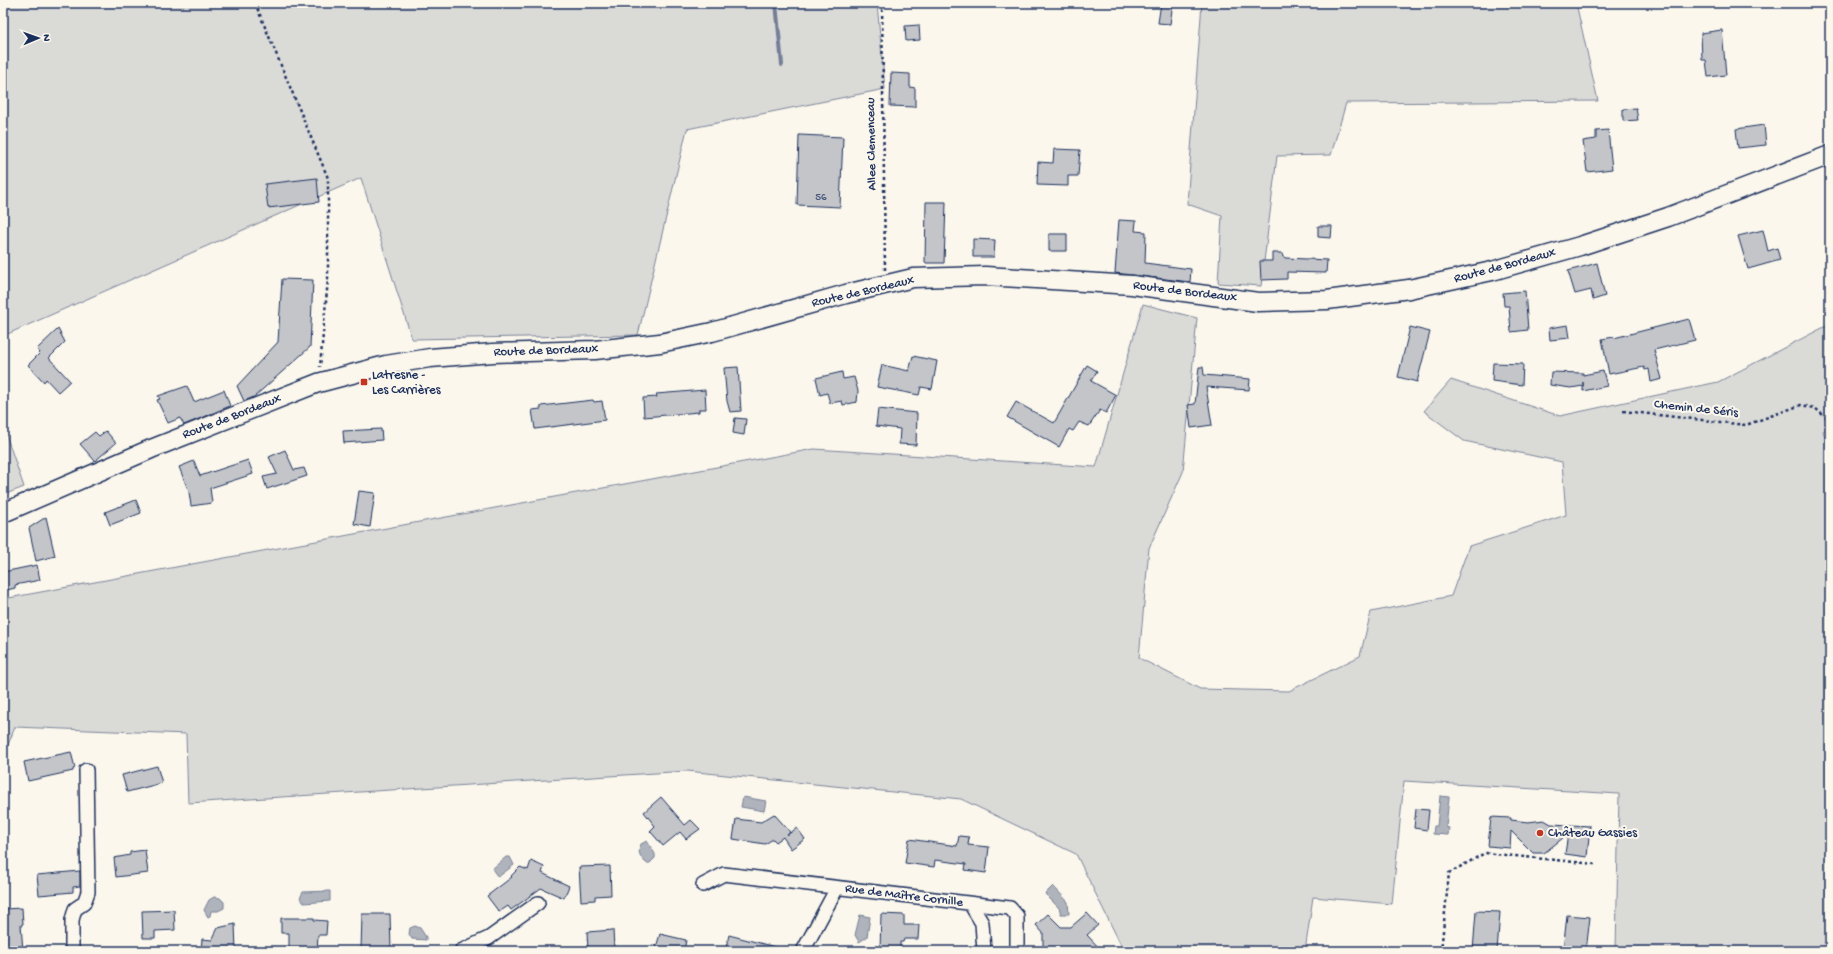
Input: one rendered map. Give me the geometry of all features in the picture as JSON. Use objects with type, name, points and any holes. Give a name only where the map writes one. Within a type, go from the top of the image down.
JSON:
[{"type":"street","name":"Route de Bordeaux","points":[[3,513],[151,449],[318,383],[386,364],[430,358],[493,353],[595,350],[660,343],[712,332],[846,294],[913,278],[985,276],[1132,285],[1258,302],[1327,300],[1409,289],[1492,271],[1580,246],[1668,217],[1830,155]]},
{"type":"street","points":[[72,951],[72,920],[75,909],[84,903],[88,892],[86,770]]},
{"type":"street","name":"Rue de Maître Cornille","points":[[703,885],[724,874],[1010,908],[1017,916],[1017,951]]},
{"type":"street","name":"Rue de Maître Cornille","points":[[803,951],[837,888]]},
{"type":"street","points":[[461,951],[489,938],[538,903]]},
{"type":"street","name":"Rue de Maître Cornille","points":[[971,904],[982,923],[984,951]]},
{"type":"path","points":[[255,3],[328,178],[328,279],[318,383]]},
{"type":"path","name":"Allee Clemenceau","points":[[882,3],[885,284]]},
{"type":"path","name":"Chemin de Séris","points":[[1623,411],[1746,425],[1802,405],[1815,408],[1830,421]]},
{"type":"path","points":[[1441,951],[1449,873],[1485,853],[1596,864]]},
{"type":"shaded area","points":[[3,3],[877,3],[885,89],[687,129],[638,335],[412,339],[361,178],[3,336]]},
{"type":"shaded area","points":[[1202,3],[1576,3],[1598,101],[1346,103],[1331,155],[1277,156],[1261,286],[1218,283],[1222,216],[1187,204]]},
{"type":"shaded area","points":[[1143,304],[1197,318],[1183,472],[1149,548],[1139,658],[1200,689],[1289,691],[1360,656],[1371,612],[1451,596],[1469,546],[1566,515],[1562,462],[1464,441],[1424,411],[1451,380],[1560,416],[1718,382],[1830,324],[1830,427],[1823,431],[1830,452],[1830,951],[1616,951],[1619,794],[1404,781],[1392,904],[1313,897],[1305,951],[1117,951],[1121,945],[1076,854],[961,799],[687,771],[188,803],[186,734],[15,727],[3,758],[3,599],[814,449],[1096,467]]},
{"type":"shaded area","points":[[3,426],[24,487],[3,495]]},
{"type":"shaded area","points":[[1440,796],[1449,797],[1446,827],[1449,828],[1448,835],[1433,834],[1434,826],[1437,826]]},
{"type":"shaded area","points":[[743,797],[766,801],[764,811],[741,807]]},
{"type":"shaded area","points":[[647,841],[655,854],[655,858],[650,863],[646,863],[639,852],[641,844]]},
{"type":"shaded area","points":[[506,857],[510,857],[514,865],[498,877],[492,869]]},
{"type":"shaded area","points":[[1053,886],[1068,902],[1069,914],[1061,914],[1059,908],[1045,894]]},
{"type":"shaded area","points":[[330,891],[330,901],[304,903],[300,898],[303,892]]},
{"type":"shaded area","points":[[214,897],[220,898],[224,902],[224,908],[218,911],[211,911],[210,916],[208,917],[204,910],[209,900]]},
{"type":"shaded area","points":[[860,915],[870,917],[867,937],[859,942],[855,935]]},
{"type":"shaded area","points":[[415,926],[420,928],[426,937],[426,940],[412,939],[409,934],[410,928]]},
{"type":"building","points":[[1161,3],[1173,3],[1170,24],[1158,23]]},
{"type":"building","points":[[919,25],[920,40],[906,41],[905,26]]},
{"type":"building","points":[[1722,30],[1726,75],[1708,77],[1706,60],[1702,60],[1701,33]]},
{"type":"building","points":[[891,73],[910,74],[910,87],[915,88],[915,107],[890,106]]},
{"type":"building","points":[[1636,108],[1638,120],[1623,121],[1623,109]]},
{"type":"building","points":[[1764,125],[1766,145],[1738,148],[1736,129]]},
{"type":"building","points":[[1608,130],[1612,169],[1587,172],[1583,141],[1596,139],[1596,131]]},
{"type":"building","points":[[799,135],[843,137],[840,207],[797,205]]},
{"type":"building","points":[[1054,149],[1080,150],[1078,176],[1068,176],[1068,186],[1037,185],[1038,162],[1053,163]]},
{"type":"building","points":[[317,178],[319,202],[268,208],[265,184]]},
{"type":"building","points":[[926,202],[946,202],[944,263],[925,263]]},
{"type":"building","points":[[1119,220],[1136,221],[1135,231],[1146,232],[1145,263],[1191,269],[1190,282],[1115,273]]},
{"type":"building","points":[[1318,226],[1332,226],[1331,238],[1318,237]]},
{"type":"building","points":[[1763,230],[1768,251],[1777,248],[1780,260],[1748,269],[1738,236]]},
{"type":"building","points":[[1049,234],[1067,234],[1067,251],[1049,251]]},
{"type":"building","points":[[973,239],[995,240],[994,257],[973,257]]},
{"type":"building","points":[[1272,253],[1282,253],[1283,257],[1286,258],[1327,260],[1326,273],[1287,272],[1287,279],[1261,280],[1260,261],[1272,261]]},
{"type":"building","points":[[1597,263],[1605,296],[1593,300],[1591,290],[1575,294],[1568,271]]},
{"type":"building","points":[[282,279],[313,280],[310,347],[254,397],[244,401],[237,386],[278,342]]},
{"type":"building","points":[[1525,291],[1528,330],[1511,332],[1509,306],[1504,306],[1503,293]]},
{"type":"building","points":[[1689,319],[1695,340],[1654,350],[1662,379],[1651,382],[1649,369],[1645,370],[1644,367],[1609,374],[1602,339],[1614,338]]},
{"type":"building","points":[[1568,325],[1570,338],[1550,340],[1549,328]]},
{"type":"building","points":[[1410,327],[1430,332],[1417,382],[1398,377]]},
{"type":"building","points":[[58,329],[65,342],[49,358],[70,381],[58,392],[46,379],[44,382],[28,365],[40,353],[37,349]]},
{"type":"building","points":[[913,356],[937,361],[932,389],[921,387],[919,395],[877,387],[882,365],[909,371]]},
{"type":"building","points":[[1493,363],[1523,364],[1522,385],[1492,381]]},
{"type":"building","points":[[1087,365],[1097,371],[1091,381],[1116,395],[1106,413],[1100,410],[1089,426],[1079,422],[1073,431],[1069,429],[1059,447],[1007,417],[1016,402],[1054,423]]},
{"type":"building","points":[[738,367],[741,411],[730,412],[727,401],[724,368]]},
{"type":"building","points":[[1199,367],[1203,367],[1204,375],[1250,379],[1249,390],[1206,387],[1212,425],[1191,428],[1188,405],[1195,404]]},
{"type":"building","points":[[1603,371],[1607,386],[1583,391],[1583,386],[1571,388],[1550,385],[1551,372],[1583,373],[1583,375]]},
{"type":"building","points":[[842,372],[843,379],[854,377],[858,391],[857,402],[843,405],[842,401],[830,403],[827,393],[820,395],[816,378]]},
{"type":"building","points":[[187,386],[194,402],[224,390],[230,406],[184,425],[180,418],[168,423],[157,400],[160,399],[158,396]]},
{"type":"building","points":[[705,390],[706,409],[699,409],[699,412],[644,417],[643,398],[657,397],[656,394]]},
{"type":"building","points":[[593,400],[594,402],[602,401],[605,420],[535,429],[532,410],[541,409],[541,406]]},
{"type":"building","points":[[878,409],[917,413],[916,445],[899,444],[900,429],[876,426]]},
{"type":"building","points":[[735,418],[746,419],[744,435],[733,433]]},
{"type":"building","points":[[381,429],[382,440],[344,443],[343,431]]},
{"type":"building","points":[[106,431],[116,443],[95,461],[80,444],[95,432],[99,436]]},
{"type":"building","points":[[285,450],[294,470],[304,468],[307,476],[267,489],[263,477],[277,474],[269,457]]},
{"type":"building","points":[[248,460],[253,474],[210,488],[212,503],[191,506],[189,492],[179,467],[194,461],[200,476]]},
{"type":"building","points":[[359,491],[375,493],[370,527],[354,524]]},
{"type":"building","points":[[136,500],[141,513],[110,525],[105,512]]},
{"type":"building","points":[[46,517],[55,556],[36,561],[29,528]]},
{"type":"building","points":[[37,565],[40,580],[15,585],[15,588],[3,591],[3,572]]},
{"type":"building","points":[[71,752],[75,768],[73,771],[28,781],[24,762]]},
{"type":"building","points":[[157,766],[162,783],[127,792],[122,775]]},
{"type":"building","points":[[661,797],[685,825],[691,820],[700,829],[686,839],[680,832],[663,846],[650,831],[655,826],[644,812]]},
{"type":"building","points":[[1416,809],[1429,810],[1427,830],[1414,828]]},
{"type":"building","points":[[774,814],[790,832],[787,835],[797,828],[805,839],[791,849],[783,837],[776,842],[773,839],[765,844],[733,839],[736,819],[761,822]]},
{"type":"building","name":"Château Gassies","points":[[1491,817],[1511,818],[1511,820],[1528,822],[1544,820],[1551,824],[1590,826],[1587,857],[1565,854],[1568,834],[1544,853],[1533,853],[1511,831],[1510,848],[1488,846]]},
{"type":"building","points":[[959,836],[969,837],[968,845],[989,847],[986,873],[965,870],[966,864],[935,860],[934,867],[905,863],[909,839],[957,846]]},
{"type":"building","points":[[145,850],[148,873],[116,877],[114,858],[130,855],[130,852]]},
{"type":"building","points":[[531,861],[544,867],[542,873],[569,886],[564,898],[541,888],[511,910],[508,906],[499,912],[487,896],[512,877],[511,876],[520,867],[528,870]]},
{"type":"building","points":[[610,866],[611,895],[595,896],[595,900],[581,901],[579,867]]},
{"type":"building","points":[[80,871],[80,886],[73,887],[73,892],[39,895],[37,875]]},
{"type":"building","points":[[22,908],[23,924],[21,925],[23,951],[3,951],[3,909]]},
{"type":"building","points":[[174,910],[175,930],[155,931],[155,938],[143,938],[142,911]]},
{"type":"building","points":[[1476,911],[1500,912],[1497,951],[1473,951]]},
{"type":"building","points":[[1087,913],[1098,925],[1087,935],[1102,951],[1043,951],[1043,933],[1036,925],[1048,914],[1061,927],[1071,927]]},
{"type":"building","points":[[362,914],[390,914],[391,951],[361,951]]},
{"type":"building","points":[[881,914],[904,915],[904,925],[919,925],[918,939],[904,939],[903,942],[900,942],[900,951],[880,951]]},
{"type":"building","points":[[1567,915],[1590,917],[1586,951],[1563,951]]},
{"type":"building","points":[[281,918],[314,918],[314,920],[327,921],[326,935],[318,935],[317,951],[289,951],[289,933],[281,933]]},
{"type":"building","points":[[235,924],[236,951],[201,951],[202,939],[212,940],[218,928]]},
{"type":"building","points":[[613,930],[614,948],[588,949],[587,932]]},
{"type":"building","points":[[660,934],[686,940],[684,951],[655,951]]},
{"type":"building","points":[[729,935],[775,947],[775,951],[725,951]]},
{"type":"waterway","points":[[776,3],[782,65]]},
{"type":"place","name":"Latresne - Les Carrières","points":[[364,382]]},
{"type":"place","name":"Château Gassies","points":[[1540,833]]}]
